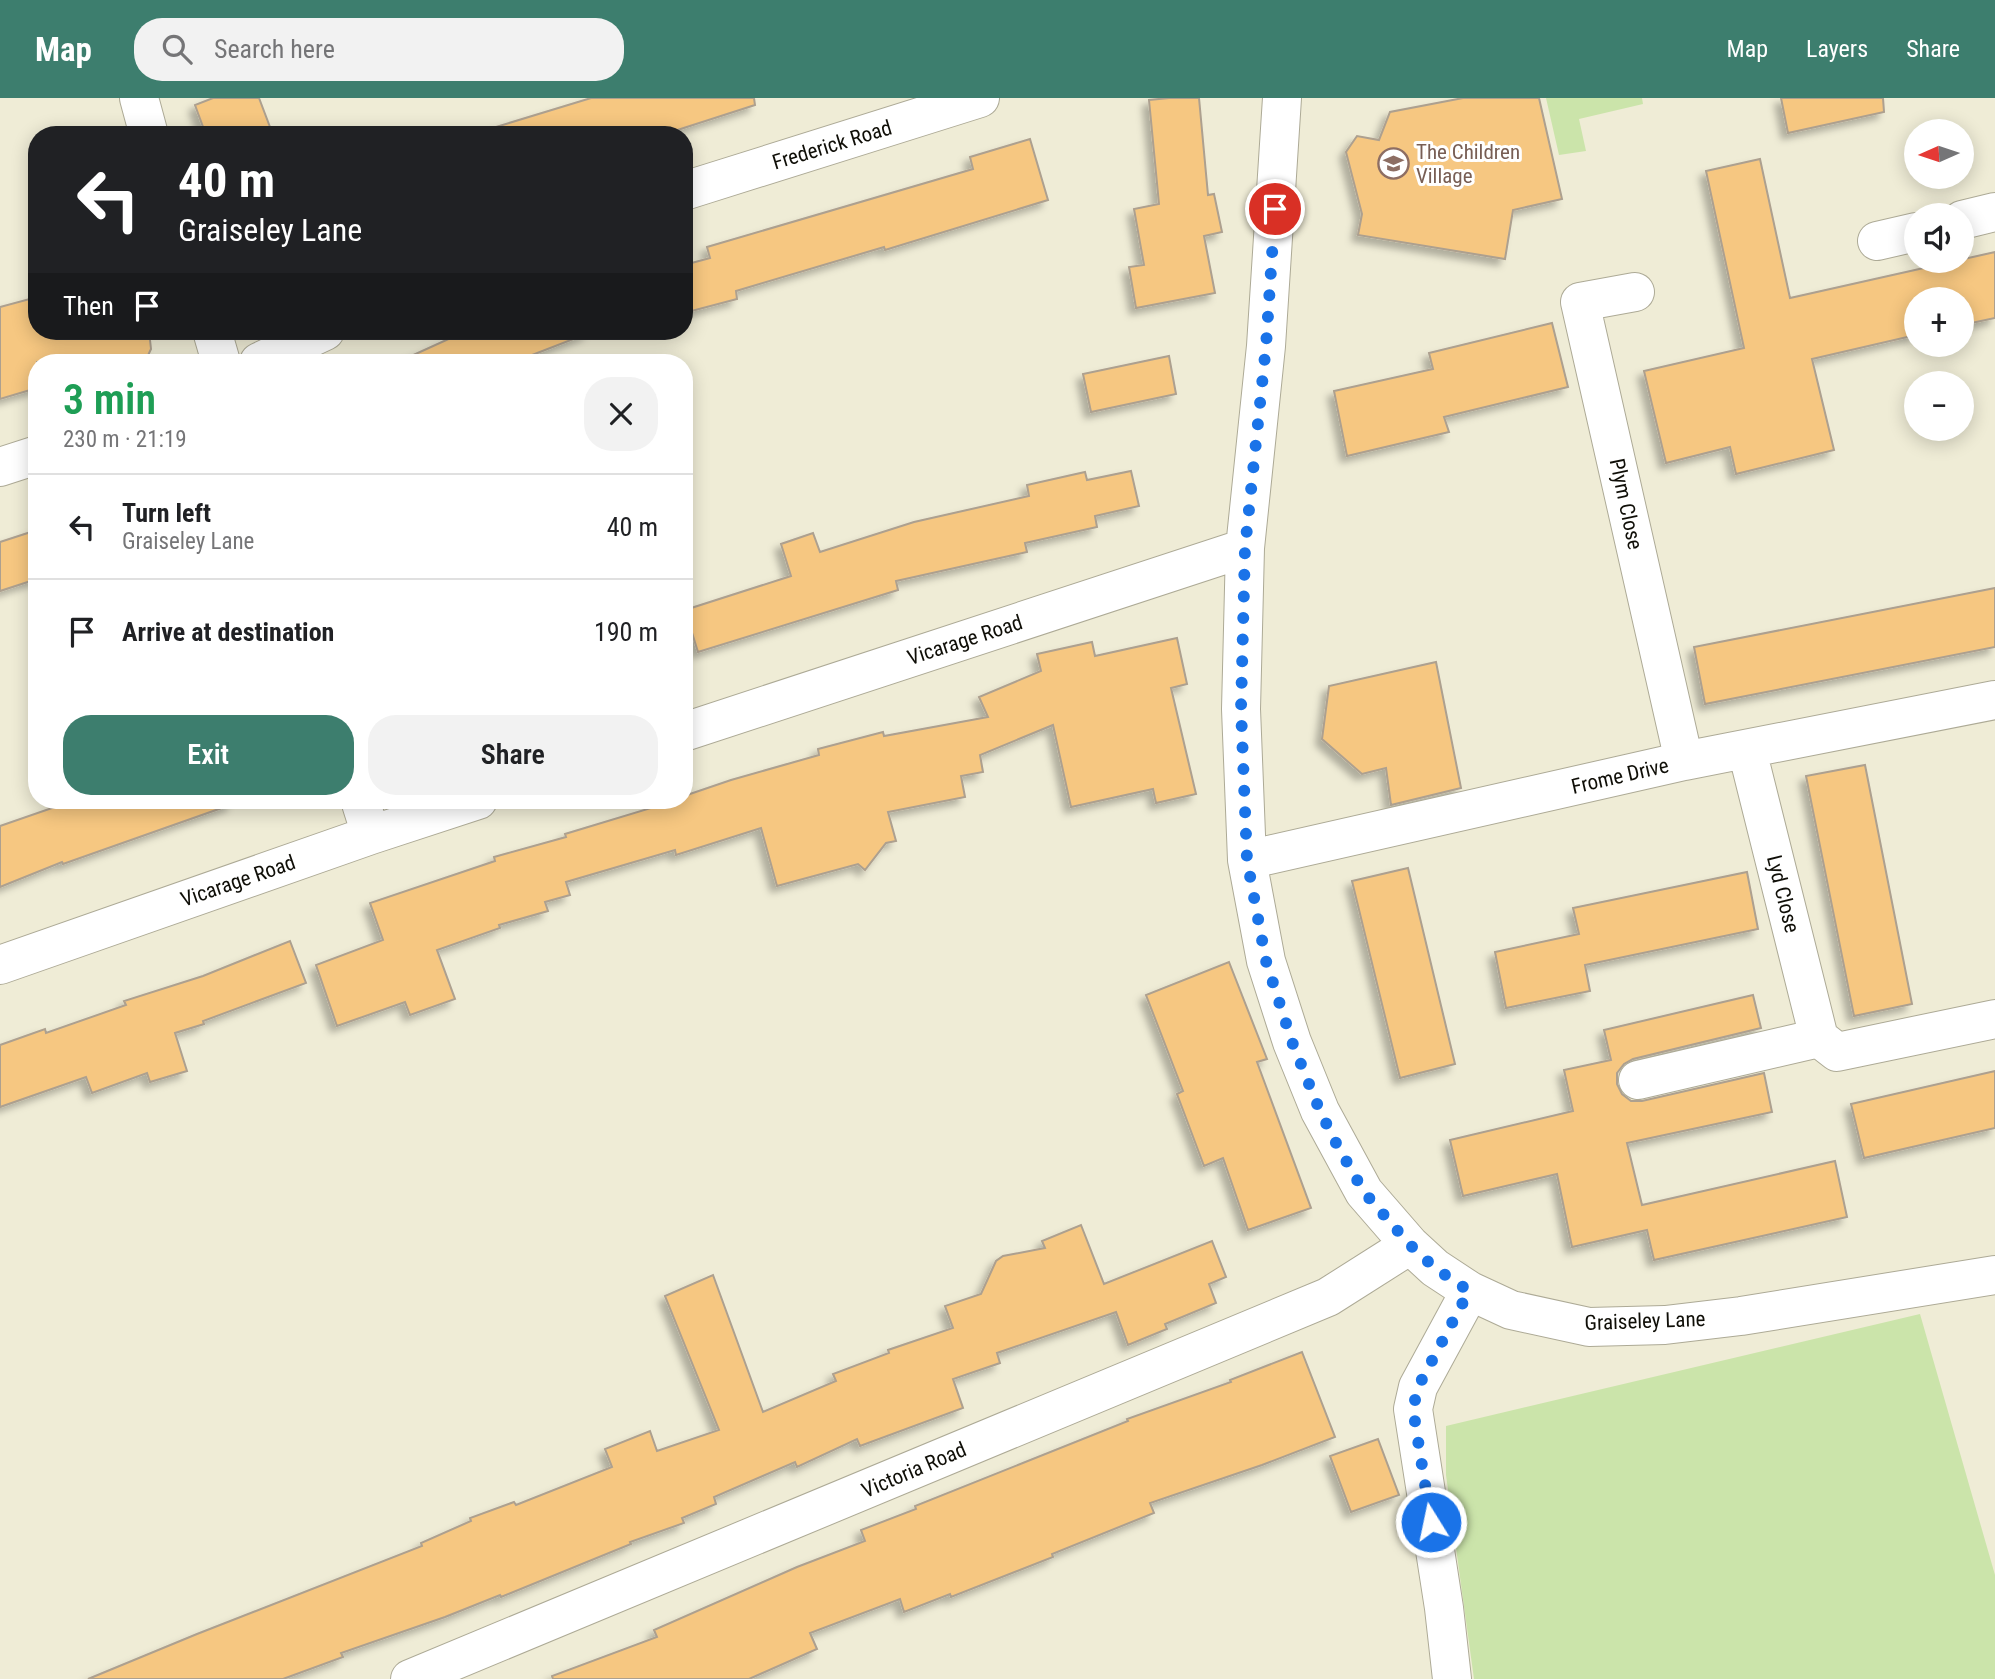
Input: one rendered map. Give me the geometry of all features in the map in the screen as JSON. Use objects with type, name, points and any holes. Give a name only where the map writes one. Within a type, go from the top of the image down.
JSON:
[{"type":"street","points":[[139,98],[147,126]]},
{"type":"street","name":"Frederick Road","points":[[693,188],[980,98]]},
{"type":"street","name":"Graiseley Lane","points":[[1282,98],[1266,346],[1245,548],[1241,709],[1247,860],[1266,961],[1292,1042],[1320,1111],[1364,1192],[1410,1245],[1435,1268],[1469,1291],[1511,1310],[1589,1327],[1665,1325],[1741,1316],[1995,1275]]},
{"type":"street","points":[[1974,217],[1995,212]]},
{"type":"street","points":[[1877,242],[1904,235]]},
{"type":"street","name":"Plym Close","points":[[1635,292],[1580,302],[1684,761]]},
{"type":"street","points":[[276,354],[306,340]]},
{"type":"street","points":[[0,467],[28,459]]},
{"type":"street","name":"Vicarage Road","points":[[693,729],[1245,548]]},
{"type":"street","name":"Frome Drive","points":[[1247,860],[1684,761],[1995,700]]},
{"type":"street","name":"Lyd Close","points":[[1747,750],[1819,1038]]},
{"type":"street","name":"Vicarage Road","points":[[0,965],[366,817],[419,809]]},
{"type":"street","points":[[1638,1080],[1819,1038],[1837,1052],[1995,1018]]},
{"type":"street","name":"Victoria Road","points":[[410,1679],[1328,1297],[1410,1245]]},
{"type":"street","points":[[1452,1679],[1444,1608],[1413,1409],[1418,1387],[1469,1291]]},
{"type":"green space","points":[[1546,98],[1642,98],[1643,104],[1579,119],[1586,151],[1559,155]]},
{"type":"green space","points":[[1920,1314],[1995,1575],[1995,1679],[1474,1679],[1446,1475],[1446,1426]]},
{"type":"building","points":[[213,98],[259,98],[270,126],[203,126],[195,105]]},
{"type":"building","points":[[591,98],[754,98],[755,105],[690,126],[499,126]]},
{"type":"building","points":[[1199,98],[1208,195],[1214,194],[1222,232],[1204,236],[1215,293],[1136,308],[1129,267],[1144,265],[1134,209],[1159,204],[1149,100]]},
{"type":"building","points":[[1463,98],[1539,98],[1562,199],[1513,210],[1505,259],[1358,235],[1362,214],[1346,152],[1357,136],[1379,140],[1390,112]]},
{"type":"building","points":[[1781,98],[1883,98],[1884,112],[1788,133]]},
{"type":"building","points":[[1030,139],[1048,200],[885,250],[884,247],[736,291],[737,299],[693,311],[693,263],[710,258],[707,247],[973,169],[970,157]]},
{"type":"building","points":[[1760,159],[1790,298],[1904,272],[1974,273],[1974,257],[1995,252],[1995,318],[1974,322],[1974,287],[1904,287],[1904,338],[1812,359],[1834,450],[1736,474],[1730,447],[1666,463],[1644,371],[1744,348],[1706,171]]},
{"type":"building","points":[[28,299],[28,340],[150,340],[151,349],[149,354],[28,354],[28,391],[0,399],[0,307]]},
{"type":"building","points":[[1552,323],[1568,387],[1444,417],[1449,432],[1347,456],[1334,391],[1433,369],[1429,353]]},
{"type":"building","points":[[446,340],[571,340],[535,354],[416,354]]},
{"type":"building","points":[[1169,356],[1176,394],[1091,412],[1083,374]]},
{"type":"building","points":[[1131,471],[1139,506],[1095,516],[1097,527],[1025,543],[1027,552],[896,581],[898,590],[698,652],[693,636],[693,607],[791,576],[781,544],[813,533],[820,552],[914,522],[1029,496],[1027,485],[1085,472],[1087,480]]},
{"type":"building","points":[[28,533],[28,582],[0,591],[0,542]]},
{"type":"building","points":[[1995,588],[1995,647],[1705,704],[1694,647]]},
{"type":"building","points":[[1177,638],[1187,684],[1171,688],[1196,794],[1156,803],[1153,789],[1071,807],[1053,725],[980,755],[983,772],[961,776],[965,797],[888,812],[896,841],[886,843],[865,870],[858,864],[777,886],[761,828],[676,855],[675,850],[566,882],[570,895],[545,902],[548,911],[499,925],[500,928],[437,950],[455,999],[410,1015],[405,1002],[337,1026],[316,965],[383,940],[370,903],[495,861],[494,857],[566,837],[565,834],[648,809],[693,809],[693,793],[819,755],[818,749],[883,732],[884,736],[988,717],[979,697],[1041,671],[1037,654],[1092,642],[1095,656]]},
{"type":"building","points":[[1436,662],[1461,788],[1391,805],[1386,768],[1362,774],[1322,739],[1329,686]]},
{"type":"building","points":[[1865,765],[1912,1004],[1854,1016],[1806,776]]},
{"type":"building","points":[[49,809],[219,809],[63,864],[62,862],[0,887],[0,826]]},
{"type":"building","points":[[1408,868],[1455,1064],[1400,1078],[1352,881]]},
{"type":"building","points":[[1747,872],[1758,929],[1585,965],[1590,991],[1506,1008],[1495,952],[1579,934],[1573,908]]},
{"type":"building","points":[[290,941],[306,983],[175,1033],[187,1071],[150,1082],[147,1073],[92,1093],[86,1077],[0,1107],[0,1045],[45,1029],[46,1033],[126,1005],[124,1001],[203,976]]},
{"type":"building","points":[[1229,962],[1267,1059],[1257,1062],[1311,1208],[1248,1230],[1223,1158],[1204,1166],[1177,1094],[1183,1091],[1146,995]]},
{"type":"building","points":[[1753,995],[1761,1028],[1633,1059],[1624,1064],[1617,1073],[1617,1084],[1622,1094],[1631,1101],[1642,1101],[1764,1073],[1772,1112],[1627,1143],[1642,1205],[1835,1161],[1847,1217],[1654,1260],[1647,1230],[1572,1247],[1557,1174],[1463,1196],[1450,1140],[1573,1111],[1564,1070],[1611,1060],[1604,1030]]},
{"type":"building","points":[[1995,1071],[1995,1128],[1864,1158],[1851,1104]]},
{"type":"building","points":[[1081,1225],[1104,1284],[1212,1241],[1226,1277],[1209,1284],[1216,1303],[1165,1324],[1167,1329],[1128,1345],[1116,1312],[997,1353],[1000,1363],[953,1379],[963,1408],[860,1446],[857,1439],[797,1467],[795,1462],[714,1497],[716,1504],[682,1518],[684,1523],[630,1542],[631,1544],[501,1597],[500,1595],[341,1653],[343,1657],[283,1679],[88,1679],[422,1546],[421,1543],[471,1521],[470,1518],[514,1502],[516,1505],[612,1467],[605,1449],[650,1431],[657,1451],[719,1430],[665,1296],[713,1275],[763,1412],[836,1381],[833,1374],[889,1353],[888,1350],[953,1328],[945,1306],[981,1294],[996,1261],[1003,1256],[1045,1248],[1042,1241]]},
{"type":"building","points":[[1302,1352],[1335,1437],[1150,1503],[1154,1513],[951,1597],[950,1594],[904,1612],[900,1599],[810,1633],[817,1649],[749,1679],[553,1679],[552,1676],[657,1637],[654,1630],[797,1567],[865,1541],[861,1530],[916,1509],[915,1506],[1128,1421],[1127,1419],[1231,1382],[1230,1380]]},
{"type":"building","points":[[1378,1439],[1399,1495],[1351,1512],[1330,1456]]},
{"type":"place","name":"The Children Village","points":[[1393,164]]},
{"type":"route","points":[[1275,209],[1266,346],[1245,548],[1241,709],[1247,860],[1266,961],[1292,1042],[1337,1145],[1364,1192],[1410,1245],[1435,1268],[1469,1291],[1418,1387],[1413,1409],[1431,1522]]}]
